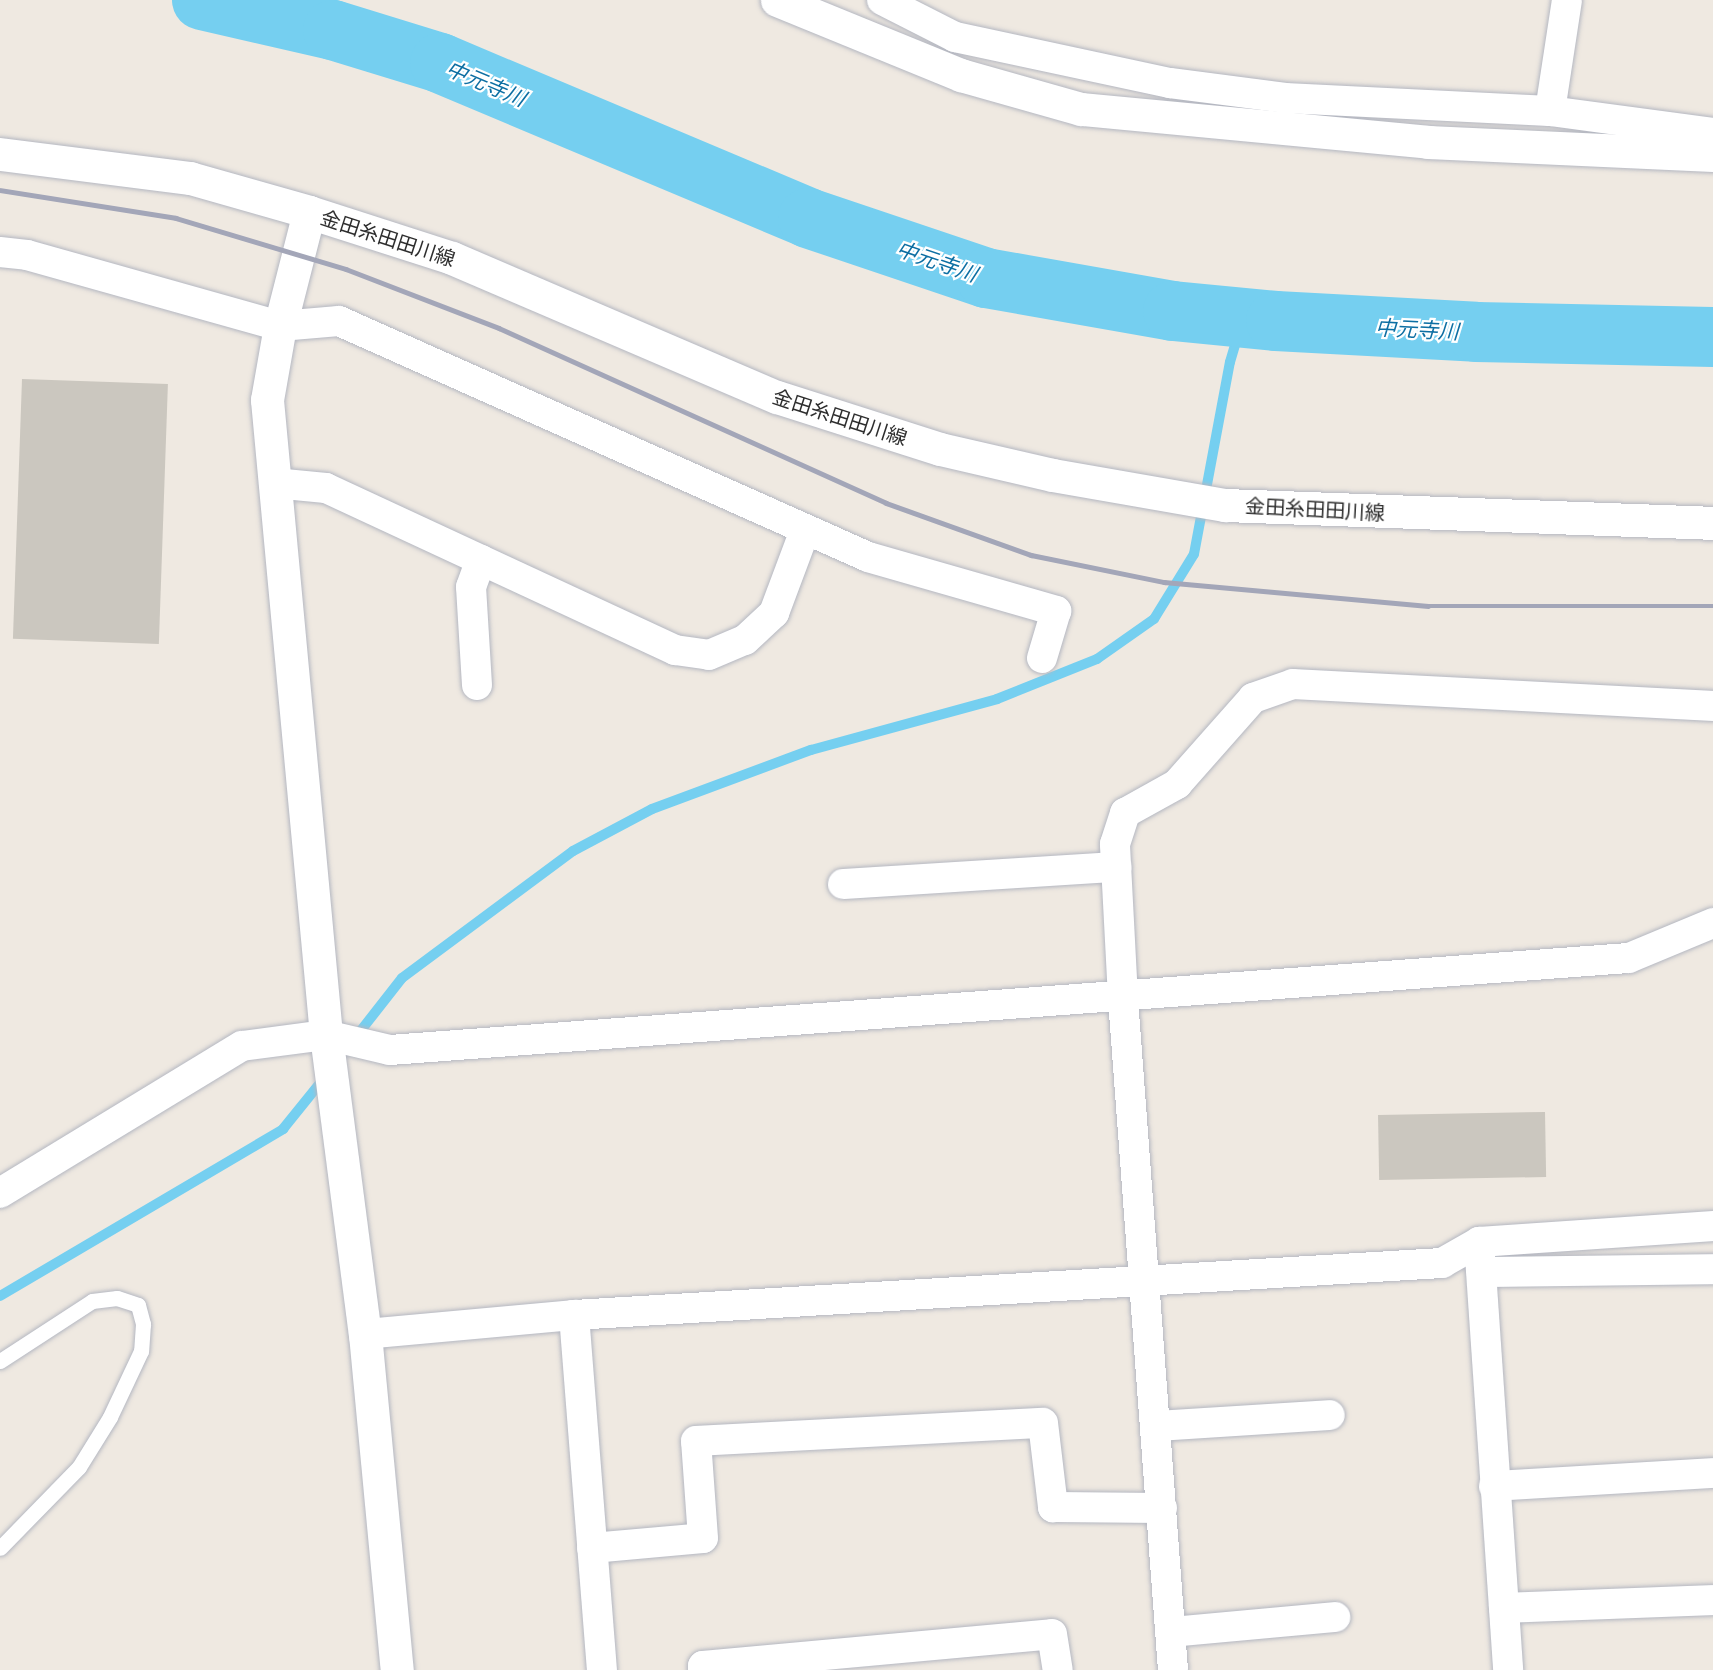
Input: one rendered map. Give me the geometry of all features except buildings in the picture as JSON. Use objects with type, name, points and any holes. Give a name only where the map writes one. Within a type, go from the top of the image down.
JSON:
[{"type":"street","points":[[777,0],[961,75],[1081,109],[1428,142],[1713,155]]},
{"type":"street","points":[[1550,111],[1567,0]]},
{"type":"street","points":[[890,2],[955,37],[1170,83],[1285,98],[1550,111],[1713,133]]},
{"type":"street","name":"金田糸田田川線","points":[[0,154],[190,178],[309,212],[452,258],[777,397],[940,449],[1053,475],[1225,505],[1713,523]]},
{"type":"street","points":[[309,212],[280,326],[267,400],[326,1035],[365,1334],[397,1670]]},
{"type":"street","points":[[0,252],[27,255],[280,326],[339,321],[868,557],[1056,611],[1042,658]]},
{"type":"street","points":[[274,483],[326,488],[675,650],[709,655],[745,640],[774,613],[805,530]]},
{"type":"street","points":[[477,685],[471,587],[481,560]]},
{"type":"street","points":[[1173,1670],[1123,998],[1116,844],[1125,813],[1177,784],[1253,698],[1293,684],[1713,706]]},
{"type":"street","points":[[843,884],[1116,867]]},
{"type":"street","points":[[0,1193],[242,1046],[326,1035],[390,1050],[1123,998],[1629,958],[1713,923]]},
{"type":"street","points":[[365,1334],[574,1315],[1144,1279],[1442,1263],[1479,1242],[1713,1226]]},
{"type":"street","points":[[1479,1242],[1483,1272],[1494,1486],[1508,1670]]},
{"type":"street","points":[[1483,1272],[1713,1269]]},
{"type":"street","points":[[574,1315],[602,1670]]},
{"type":"street","points":[[1156,1426],[1330,1415]]},
{"type":"street","points":[[592,1548],[702,1538],[696,1441],[1044,1424],[1053,1507],[1162,1508]]},
{"type":"street","points":[[1494,1486],[1713,1473]]},
{"type":"street","points":[[1503,1608],[1713,1600]]},
{"type":"street","points":[[1171,1632],[1335,1617]]},
{"type":"street","points":[[703,1670],[703,1666],[1052,1634],[1058,1670]]},
{"type":"lane","points":[[0,1361],[92,1301],[117,1298],[138,1305],[143,1324],[141,1351],[110,1417],[79,1467],[0,1548]]},
{"type":"waterway","name":"中元寺川","points":[[202,0],[333,30],[440,63],[808,218],[986,278],[1173,311],[1276,321],[1476,332],[1713,337]]},
{"type":"waterway","points":[[355,1038],[402,978],[573,851],[652,809],[811,750],[997,699],[1097,659],[1154,619],[1194,554],[1230,362],[1243,318]]},
{"type":"waterway","points":[[0,1296],[283,1129],[325,1077]]},
{"type":"railway","points":[[0,190],[176,218],[346,269],[499,328],[886,503],[1031,555],[1164,582],[1428,606],[1713,606]]}]
